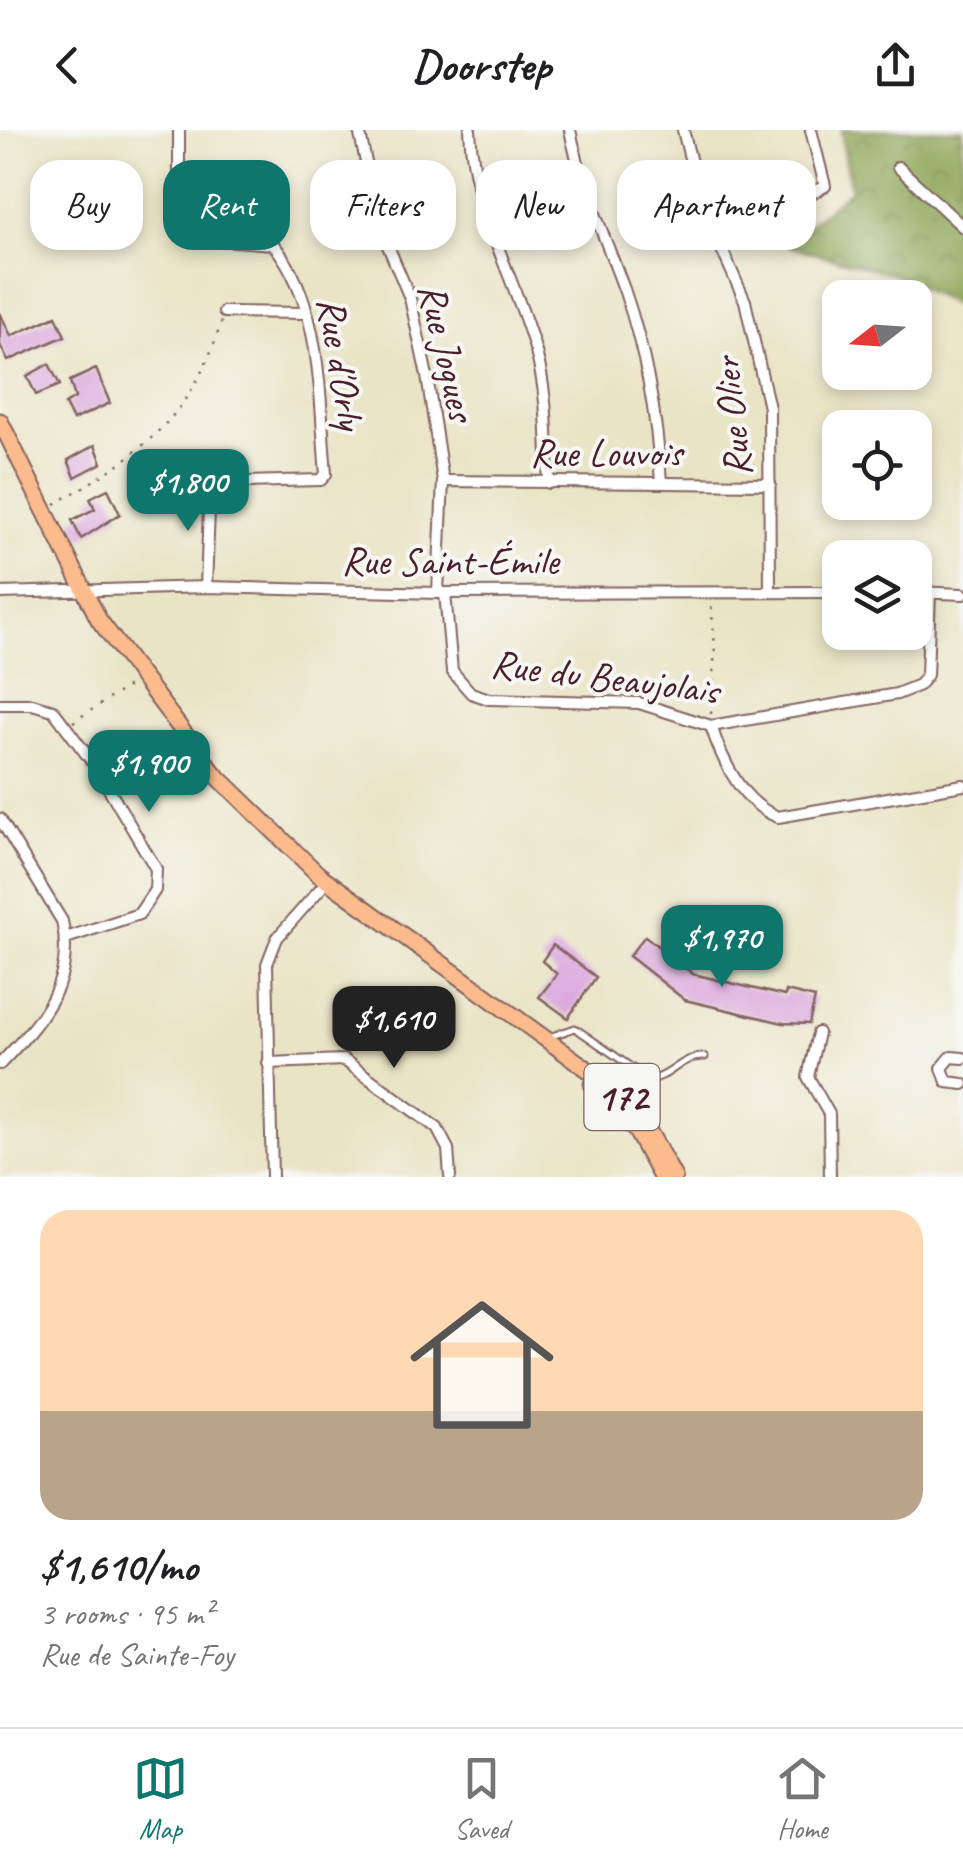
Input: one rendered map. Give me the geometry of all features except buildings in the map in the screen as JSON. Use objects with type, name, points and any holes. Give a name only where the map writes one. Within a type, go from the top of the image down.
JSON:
[{"type":"main road","name":"172","points":[[0,421],[83,594],[139,679],[214,773],[327,880],[545,1041],[620,1110],[661,1177]]},
{"type":"main road","name":"172","points":[[545,1041],[566,1050],[632,1107],[674,1177]]},
{"type":"street","name":"Rue d'Orly","points":[[179,130],[178,222],[185,232],[194,238],[273,244],[290,264],[306,313],[326,474],[321,480],[210,484],[206,587]]},
{"type":"street","name":"Rue Jogues","points":[[359,130],[380,228],[410,298],[442,481],[442,593]]},
{"type":"street","points":[[470,130],[475,178],[487,219],[536,353],[546,408],[549,483]]},
{"type":"street","points":[[570,130],[585,197],[626,294],[638,339],[657,426],[662,482]]},
{"type":"street","name":"Rue Olier","points":[[683,130],[690,160]]},
{"type":"street","points":[[812,130],[825,186],[816,191]]},
{"type":"street","points":[[898,167],[963,227]]},
{"type":"street","name":"Rue Olier","points":[[723,250],[745,301],[769,408],[770,591]]},
{"type":"street","points":[[224,312],[306,313]]},
{"type":"street","name":"Rue Louvois","points":[[442,481],[770,484]]},
{"type":"street","name":"Rue Saint-Émile","points":[[0,593],[83,594],[206,587],[442,593],[822,592]]},
{"type":"street","points":[[932,592],[963,594]]},
{"type":"street","name":"Rue du Beaujolais","points":[[442,593],[452,672],[471,693],[500,700],[639,703],[710,726],[897,694],[919,685],[928,674],[929,650]]},
{"type":"street","points":[[0,704],[45,706],[66,727],[149,852],[156,884],[152,899],[136,916],[66,938]]},
{"type":"street","points":[[710,726],[716,748],[743,790],[760,808],[778,817],[963,785]]},
{"type":"street","points":[[0,819],[62,920],[66,938],[58,995],[42,1020],[0,1064]]},
{"type":"street","points":[[272,1177],[265,986],[271,949],[327,880]]},
{"type":"street","points":[[818,1033],[808,1077],[830,1114],[830,1177]]},
{"type":"street","points":[[963,1058],[950,1057],[942,1068],[947,1082],[963,1084]]},
{"type":"street","points":[[268,1063],[344,1060],[437,1128],[448,1148],[450,1177]]},
{"type":"lane","points":[[545,1041],[575,1028],[650,1080],[691,1058],[705,1057]]},
{"type":"path","points":[[45,509],[132,459],[186,401],[209,364],[224,312]]},
{"type":"path","points":[[710,591],[716,646],[710,726]]},
{"type":"path","points":[[66,727],[139,679]]},
{"type":"green space","points":[[841,130],[963,130],[963,309],[932,293],[932,280],[906,280],[803,250],[816,250],[816,219],[851,190]]}]
